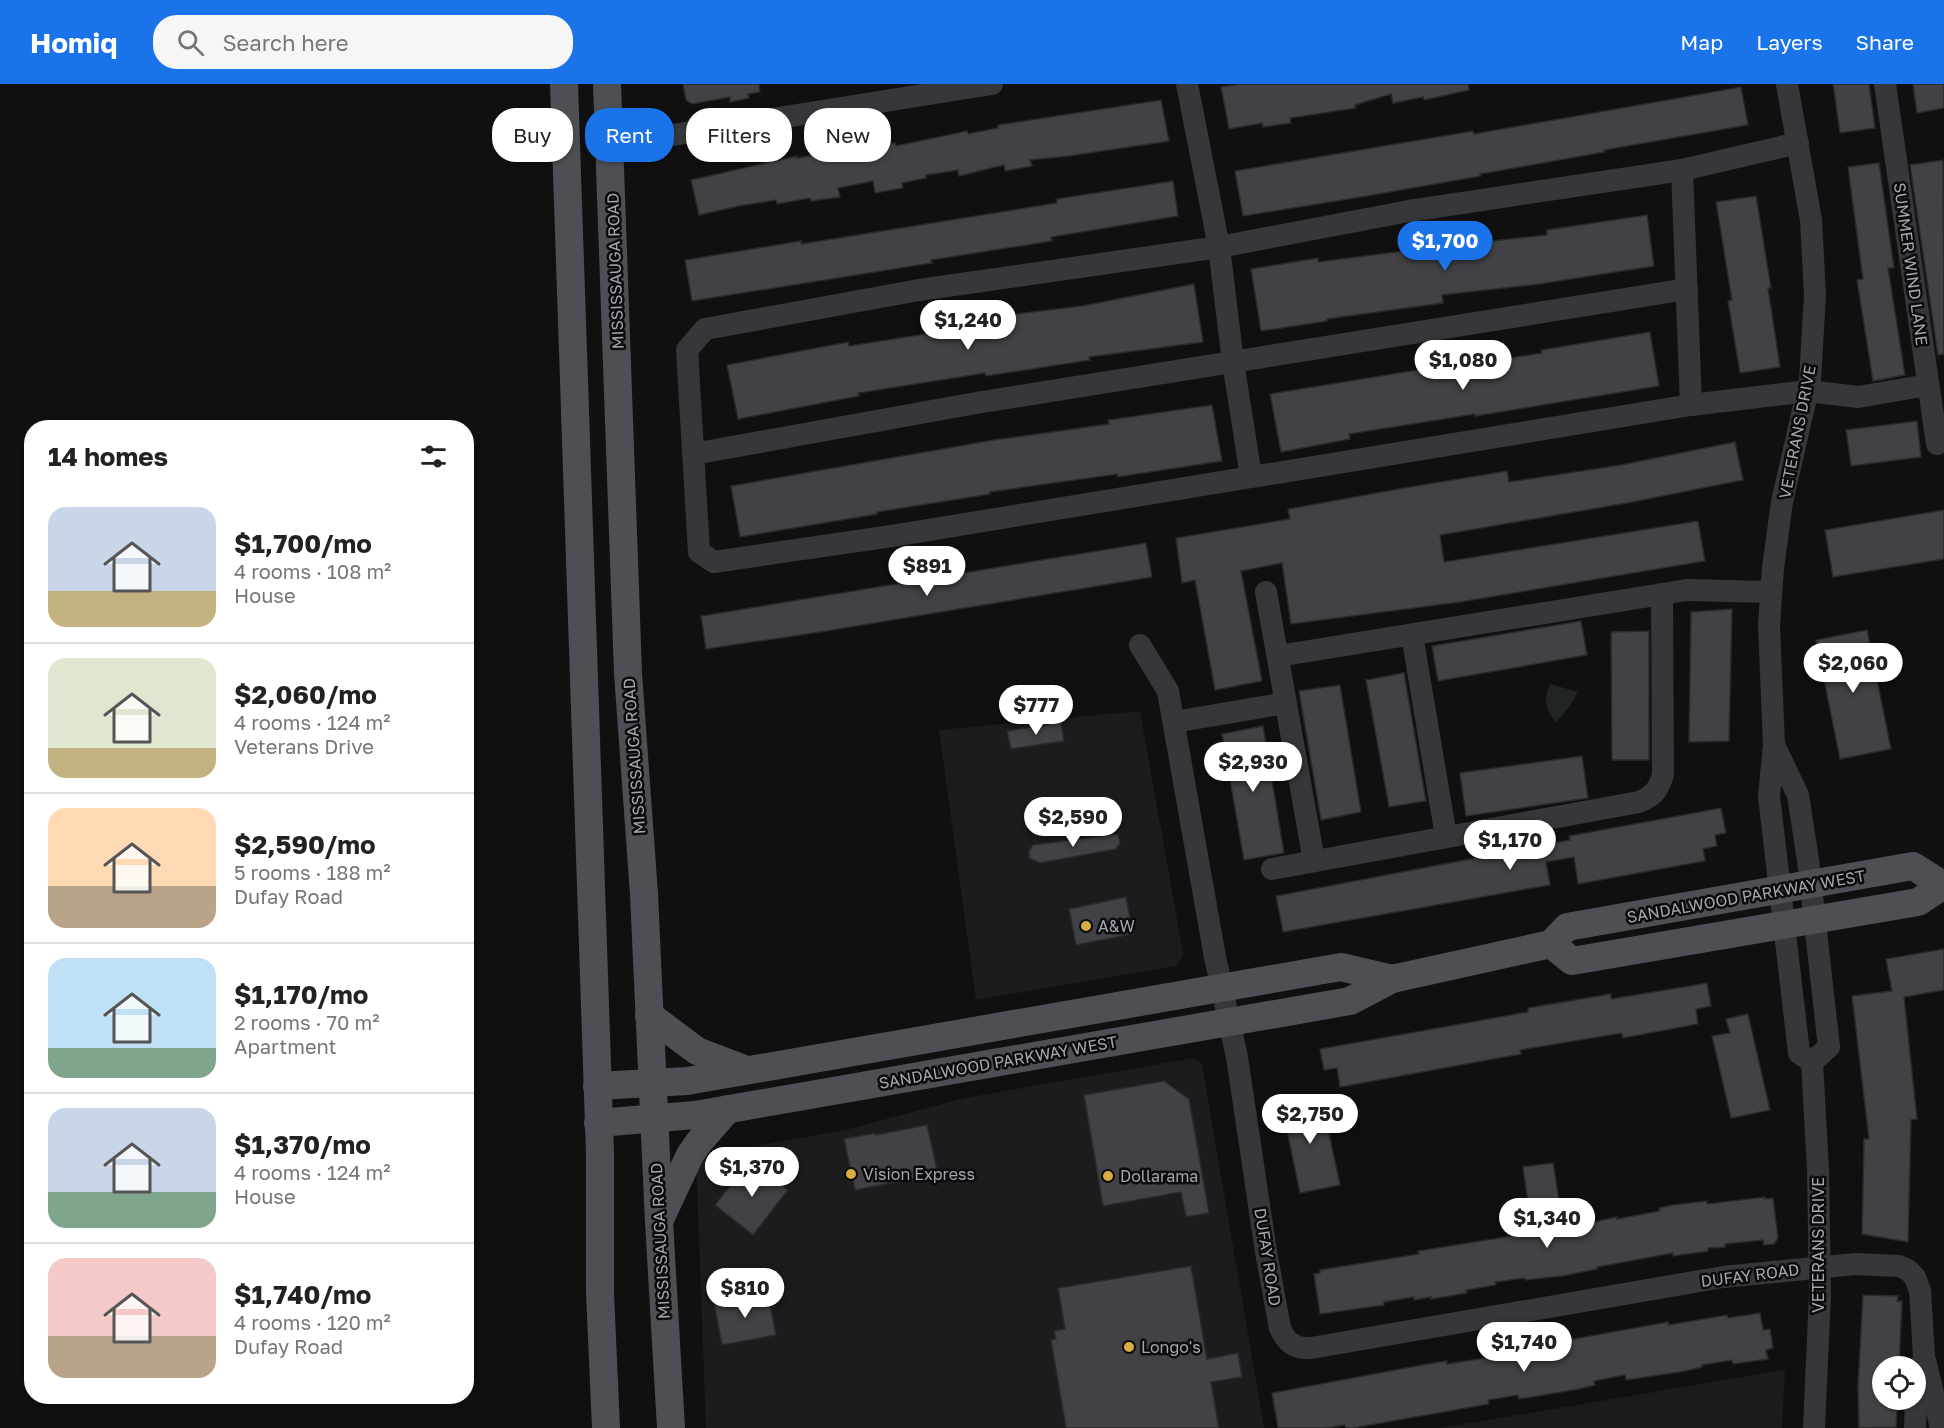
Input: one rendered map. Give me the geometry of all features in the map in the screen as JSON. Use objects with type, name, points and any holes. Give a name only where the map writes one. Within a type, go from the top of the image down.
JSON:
[{"type":"main road","points":[[564,84],[600,1154],[600,1293],[606,1428]]},
{"type":"main road","name":"MISSISSAUGA ROAD","points":[[607,84],[608,108]]},
{"type":"main road","name":"MISSISSAUGA ROAD","points":[[611,162],[628,673],[644,894],[658,1222],[671,1428]]},
{"type":"main road","name":"SANDALWOOD PARKWAY WEST","points":[[598,1123],[688,1116],[1350,1001],[1392,979],[1551,944],[1567,927],[1912,866],[1944,885],[1918,902],[1572,961],[1551,944]]},
{"type":"main road","name":"SANDALWOOD PARKWAY WEST","points":[[597,1086],[687,1082],[1341,967],[1392,979]]},
{"type":"main road","points":[[649,1015],[697,1051],[749,1071]]},
{"type":"main road","points":[[658,1222],[690,1155],[728,1109]]},
{"type":"street","points":[[674,135],[992,84]]},
{"type":"street","points":[[1187,84],[1219,248],[1233,362],[1251,476]]},
{"type":"street","name":"VETERANS DRIVE","points":[[1788,84],[1811,220],[1815,296],[1810,380],[1782,502],[1770,592],[1769,626],[1774,746],[1769,796],[1799,1053],[1812,1062]]},
{"type":"street","name":"SUMMER WIND LANE","points":[[1885,84],[1937,444]]},
{"type":"street","points":[[1798,143],[1682,170],[1408,211],[1219,248],[919,290],[705,329],[687,350],[699,552],[714,562],[892,536],[1691,405],[1808,391],[1858,397],[1928,385]]},
{"type":"street","points":[[1682,170],[1691,405]]},
{"type":"street","points":[[693,454],[976,403],[1687,289]]},
{"type":"street","points":[[1278,656],[1687,590],[1770,592]]},
{"type":"street","points":[[1266,592],[1314,861]]},
{"type":"street","points":[[1272,869],[1639,802],[1652,797],[1660,787],[1663,774],[1662,594]]},
{"type":"street","points":[[1412,635],[1446,836]]},
{"type":"street","name":"DUFAY ROAD","points":[[1140,645],[1168,691],[1222,989],[1237,1057],[1266,1252],[1280,1328],[1284,1338],[1293,1346],[1311,1348],[1723,1277],[1819,1267],[1881,1264],[1899,1266],[1908,1270],[1915,1277],[1920,1291],[1924,1356]]},
{"type":"street","points":[[1174,722],[1286,703]]},
{"type":"street","name":"VETERANS DRIVE","points":[[1774,746],[1798,795],[1811,884],[1828,1047],[1812,1062]]},
{"type":"street","name":"VETERANS DRIVE","points":[[1812,1062],[1818,1169],[1820,1294],[1814,1428]]},
{"type":"street","points":[[1926,1364],[1941,1428]]},
{"type":"street","points":[[1915,1428],[1916,1410]]},
{"type":"shaded area","points":[[1550,684],[1578,692],[1570,706],[1556,722],[1546,704]]},
{"type":"shaded area","points":[[1140,711],[1183,953],[1181,960],[1176,966],[976,1000],[939,730]]},
{"type":"shaded area","points":[[1194,1058],[1202,1064],[1264,1428],[706,1428],[696,1157],[845,1130],[965,1098]]},
{"type":"shaded area","points":[[1785,1370],[1782,1428],[1440,1428]]},
{"type":"building","points":[[683,84],[759,84],[760,92],[748,94],[749,98],[730,102],[730,97],[692,104],[686,100]]},
{"type":"building","points":[[1240,84],[1468,84],[1469,90],[1424,100],[1423,97],[1393,103],[1391,94],[1355,105],[1356,108],[1290,118],[1291,123],[1263,127],[1262,123],[1229,129],[1221,87]]},
{"type":"building","points":[[1833,84],[1869,84],[1875,128],[1840,133]]},
{"type":"building","points":[[1913,84],[1944,84],[1944,108],[1917,113]]},
{"type":"building","points":[[1741,87],[1748,125],[1604,150],[1605,152],[1480,174],[1481,176],[1243,216],[1235,171],[1473,131],[1474,134]]},
{"type":"building","points":[[1161,100],[1169,141],[1030,160],[1032,166],[1005,171],[1004,165],[959,176],[958,170],[926,175],[926,178],[902,183],[903,188],[875,193],[873,181],[838,188],[840,197],[811,201],[810,198],[777,204],[776,200],[699,215],[691,180],[770,162],[792,162],[792,157],[797,156],[797,158],[804,157],[804,162],[891,162],[891,144],[895,143],[896,146],[967,131],[968,134],[998,128],[998,125]]},
{"type":"building","points":[[1943,160],[1944,354],[1938,355],[1910,165]]},
{"type":"building","points":[[1879,163],[1894,268],[1888,268],[1905,375],[1873,381],[1857,280],[1863,279],[1848,167]]},
{"type":"building","points":[[1173,181],[1178,216],[1051,237],[1052,241],[931,260],[932,263],[692,301],[685,260],[1057,203],[1056,199]]},
{"type":"building","points":[[1756,196],[1771,288],[1768,288],[1780,367],[1740,373],[1728,301],[1732,300],[1716,202]]},
{"type":"building","points":[[1647,215],[1654,266],[1539,284],[1442,295],[1443,303],[1327,319],[1327,321],[1261,331],[1251,269],[1318,258],[1318,262],[1547,235],[1547,230]]},
{"type":"building","points":[[1194,284],[1203,342],[1089,357],[1090,360],[986,376],[985,373],[858,393],[859,396],[738,419],[727,365],[848,342],[849,346],[977,326],[976,319],[1082,306]]},
{"type":"building","points":[[1650,332],[1659,386],[1349,434],[1350,439],[1281,452],[1270,394],[1454,364],[1455,367],[1542,353],[1541,350]]},
{"type":"building","points":[[1212,405],[1222,461],[1117,477],[1117,474],[990,492],[990,494],[740,537],[731,486],[994,440],[1109,424],[1108,420]]},
{"type":"building","points":[[1917,421],[1921,457],[1851,466],[1846,430]]},
{"type":"building","points":[[1735,442],[1743,480],[1627,503],[1440,535],[1444,562],[1698,521],[1705,561],[1460,602],[1291,624],[1282,563],[1241,571],[1262,681],[1215,690],[1195,580],[1182,583],[1176,538],[1290,519],[1288,509],[1404,488],[1507,471],[1509,482],[1621,465]]},
{"type":"building","points":[[1944,510],[1944,559],[1833,577],[1825,530]]},
{"type":"building","points":[[1146,543],[1152,577],[706,649],[701,616]]},
{"type":"building","points":[[1732,609],[1729,741],[1689,742],[1691,612]]},
{"type":"building","points":[[1581,621],[1587,655],[1438,681],[1432,646]]},
{"type":"building","points":[[1867,630],[1891,749],[1840,759],[1816,640]]},
{"type":"building","points":[[1649,631],[1649,760],[1612,760],[1611,632]]},
{"type":"building","points":[[1404,673],[1426,801],[1389,807],[1366,680]]},
{"type":"building","points":[[1340,685],[1361,812],[1321,820],[1299,691]]},
{"type":"building","points":[[1061,722],[1064,741],[1011,749],[1007,731]]},
{"type":"building","points":[[1263,726],[1284,853],[1244,860],[1222,734]]},
{"type":"building","points":[[1582,756],[1588,798],[1466,816],[1460,773]]},
{"type":"building","points":[[1721,808],[1726,833],[1715,835],[1717,846],[1703,849],[1705,861],[1578,884],[1574,857],[1546,862],[1550,885],[1283,932],[1276,896],[1570,840],[1569,836]]},
{"type":"building","points":[[1118,834],[1120,843],[1116,849],[1040,863],[1029,858],[1029,851],[1033,845]]},
{"type":"building","points":[[1126,897],[1133,934],[1076,945],[1069,909]]},
{"type":"building","points":[[1944,949],[1944,990],[1904,997],[1917,1119],[1911,1120],[1908,1242],[1862,1234],[1864,1139],[1869,1139],[1852,996],[1892,991],[1886,959]]},
{"type":"building","points":[[1707,983],[1711,1006],[1696,1009],[1698,1024],[1623,1038],[1622,1033],[1520,1050],[1521,1054],[1340,1087],[1337,1068],[1324,1070],[1320,1049],[1528,1012],[1528,1008],[1611,994],[1611,999]]},
{"type":"building","points":[[1748,1014],[1770,1110],[1731,1118],[1712,1036],[1730,1033],[1726,1019]]},
{"type":"building","points":[[1164,1081],[1189,1099],[1209,1213],[1186,1217],[1181,1192],[1103,1206],[1084,1095]]},
{"type":"building","points":[[1302,1098],[1303,1105],[1322,1101],[1340,1185],[1300,1193],[1281,1102]]},
{"type":"building","points":[[927,1125],[938,1174],[855,1190],[844,1139]]},
{"type":"building","points":[[750,1160],[788,1190],[753,1235],[715,1205]]},
{"type":"building","points":[[1553,1163],[1563,1225],[1593,1219],[1594,1222],[1617,1217],[1617,1219],[1660,1211],[1659,1208],[1673,1205],[1707,1201],[1707,1204],[1765,1197],[1765,1199],[1773,1198],[1778,1238],[1774,1244],[1764,1245],[1763,1240],[1725,1244],[1725,1247],[1708,1248],[1708,1251],[1673,1256],[1673,1253],[1562,1276],[1495,1282],[1496,1285],[1466,1290],[1467,1293],[1431,1299],[1431,1297],[1414,1300],[1414,1297],[1384,1302],[1384,1305],[1320,1314],[1314,1274],[1320,1273],[1320,1270],[1419,1254],[1418,1251],[1550,1230],[1545,1201],[1528,1203],[1523,1167]]},
{"type":"building","name":"Longo's","points":[[1191,1266],[1207,1359],[1238,1353],[1242,1377],[1211,1382],[1219,1428],[1066,1428],[1051,1340],[1056,1339],[1054,1331],[1065,1329],[1058,1288]]},
{"type":"building","points":[[768,1293],[776,1335],[722,1345],[714,1303]]},
{"type":"building","points":[[1863,1295],[1898,1296],[1897,1301],[1902,1301],[1899,1356],[1872,1356],[1872,1410],[1897,1410],[1896,1427],[1859,1428],[1858,1386]]},
{"type":"building","points":[[1760,1313],[1763,1330],[1770,1329],[1773,1348],[1766,1350],[1768,1359],[1733,1364],[1732,1360],[1702,1365],[1702,1367],[1686,1371],[1626,1380],[1625,1375],[1594,1381],[1595,1385],[1579,1389],[1519,1399],[1518,1395],[1488,1400],[1489,1404],[1353,1428],[1346,1428],[1345,1425],[1326,1428],[1278,1428],[1272,1393],[1422,1365],[1447,1361],[1447,1364],[1535,1350],[1535,1346],[1668,1322],[1669,1325],[1727,1315],[1728,1318]]},
{"type":"place","name":"A&W","points":[[1086,926]]},
{"type":"place","name":"Vision Express","points":[[851,1174]]},
{"type":"place","name":"Dollarama","points":[[1108,1176]]},
{"type":"place","name":"Longo's","points":[[1129,1347]]}]
